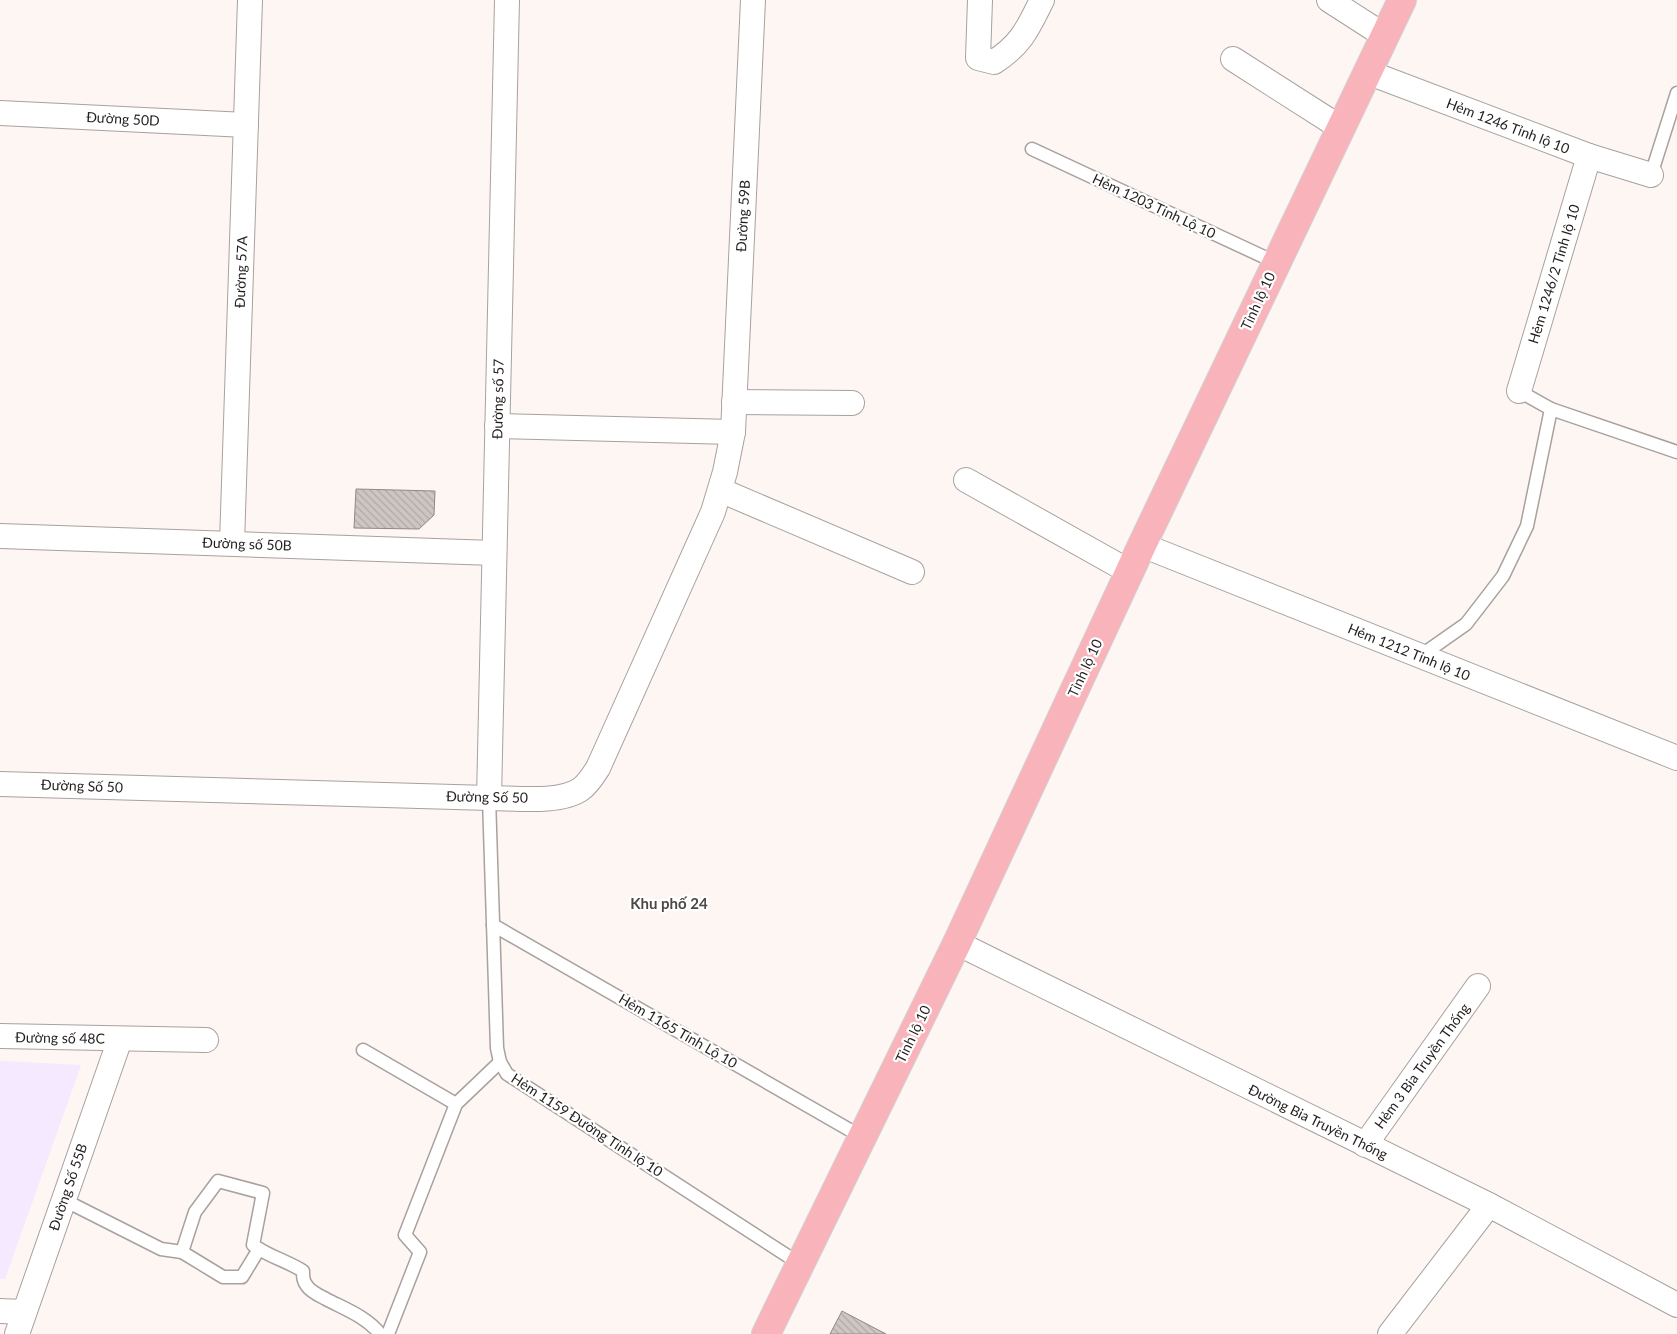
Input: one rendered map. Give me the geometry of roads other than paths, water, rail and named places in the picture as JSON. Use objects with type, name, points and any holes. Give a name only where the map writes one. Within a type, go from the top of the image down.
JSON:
[{"type":"main road","name":"Tỉnh lộ 10","points":[[766,1334],[957,943],[1142,545],[1402,0]]},
{"type":"street","name":"Đường 57A","points":[[232,543],[250,0]]},
{"type":"street","name":"Đường số 57","points":[[489,798],[507,0]]},
{"type":"street","name":"Đường 59B","points":[[733,432],[753,0]]},
{"type":"street","points":[[980,0],[978,58],[994,62],[1006,54],[1024,36],[1042,0]]},
{"type":"street","points":[[1329,0],[1385,36]]},
{"type":"street","points":[[1233,59],[1340,128]]},
{"type":"street","name":"Hẻm 1246 Tỉnh lộ 10","points":[[1367,72],[1589,156],[1651,175]]},
{"type":"street","name":"Đường 50D","points":[[0,113],[246,125]]},
{"type":"street","name":"Hẻm 1246/2 Tỉnh lộ 10","points":[[1519,391],[1589,156]]},
{"type":"street","points":[[734,402],[852,403]]},
{"type":"street","points":[[497,426],[733,432]]},
{"type":"street","name":"Đường Số 50","points":[[0,784],[489,798],[558,798],[577,792],[590,780],[598,768],[709,521],[725,472],[733,432]]},
{"type":"street","points":[[966,480],[1130,572]]},
{"type":"street","points":[[720,490],[912,572]]},
{"type":"street","name":"Đường số 50B","points":[[0,536],[494,553]]},
{"type":"street","name":"Hẻm 1212 Tỉnh lộ 10","points":[[1142,545],[1677,758]]},
{"type":"street","name":"Đường Bia Truyền Thống","points":[[957,943],[1489,1205],[1677,1305]]},
{"type":"street","name":"Hẻm 3 Bia Truyền Thống","points":[[1365,1145],[1478,986]]},
{"type":"street","name":"Đường số 48C","points":[[0,1036],[206,1040]]},
{"type":"street","name":"Đường Số 55B","points":[[21,1323],[120,1039]]},
{"type":"street","points":[[1401,1331],[1489,1205]]},
{"type":"street","points":[[0,1311],[21,1323]]},
{"type":"lane","points":[[1651,175],[1677,93]]},
{"type":"lane","name":"Hẻm 1203 Tỉnh Lộ 10","points":[[1032,148],[1277,263]]},
{"type":"lane","points":[[1519,391],[1551,409],[1677,452]]},
{"type":"lane","points":[[1419,656],[1466,624],[1503,576],[1528,526],[1551,409]]},
{"type":"lane","name":"Hẻm 1159 Đường Tỉnh lộ 10","points":[[489,798],[496,1048],[500,1062],[508,1074],[800,1264]]},
{"type":"lane","name":"Hẻm 1165 Tỉnh Lộ 10","points":[[493,925],[862,1137]]},
{"type":"lane","points":[[363,1050],[456,1104]]},
{"type":"lane","points":[[388,1334],[420,1252],[405,1235],[456,1104],[500,1062]]},
{"type":"lane","points":[[182,1252],[194,1212],[218,1181],[262,1193],[253,1245],[303,1271],[303,1280],[307,1287],[318,1295],[362,1318],[380,1334]]},
{"type":"lane","points":[[64,1200],[161,1249],[182,1252],[223,1277],[242,1277],[258,1249]]},
{"type":"district","name":"Khu phố 24","points":[[669,904]]}]
